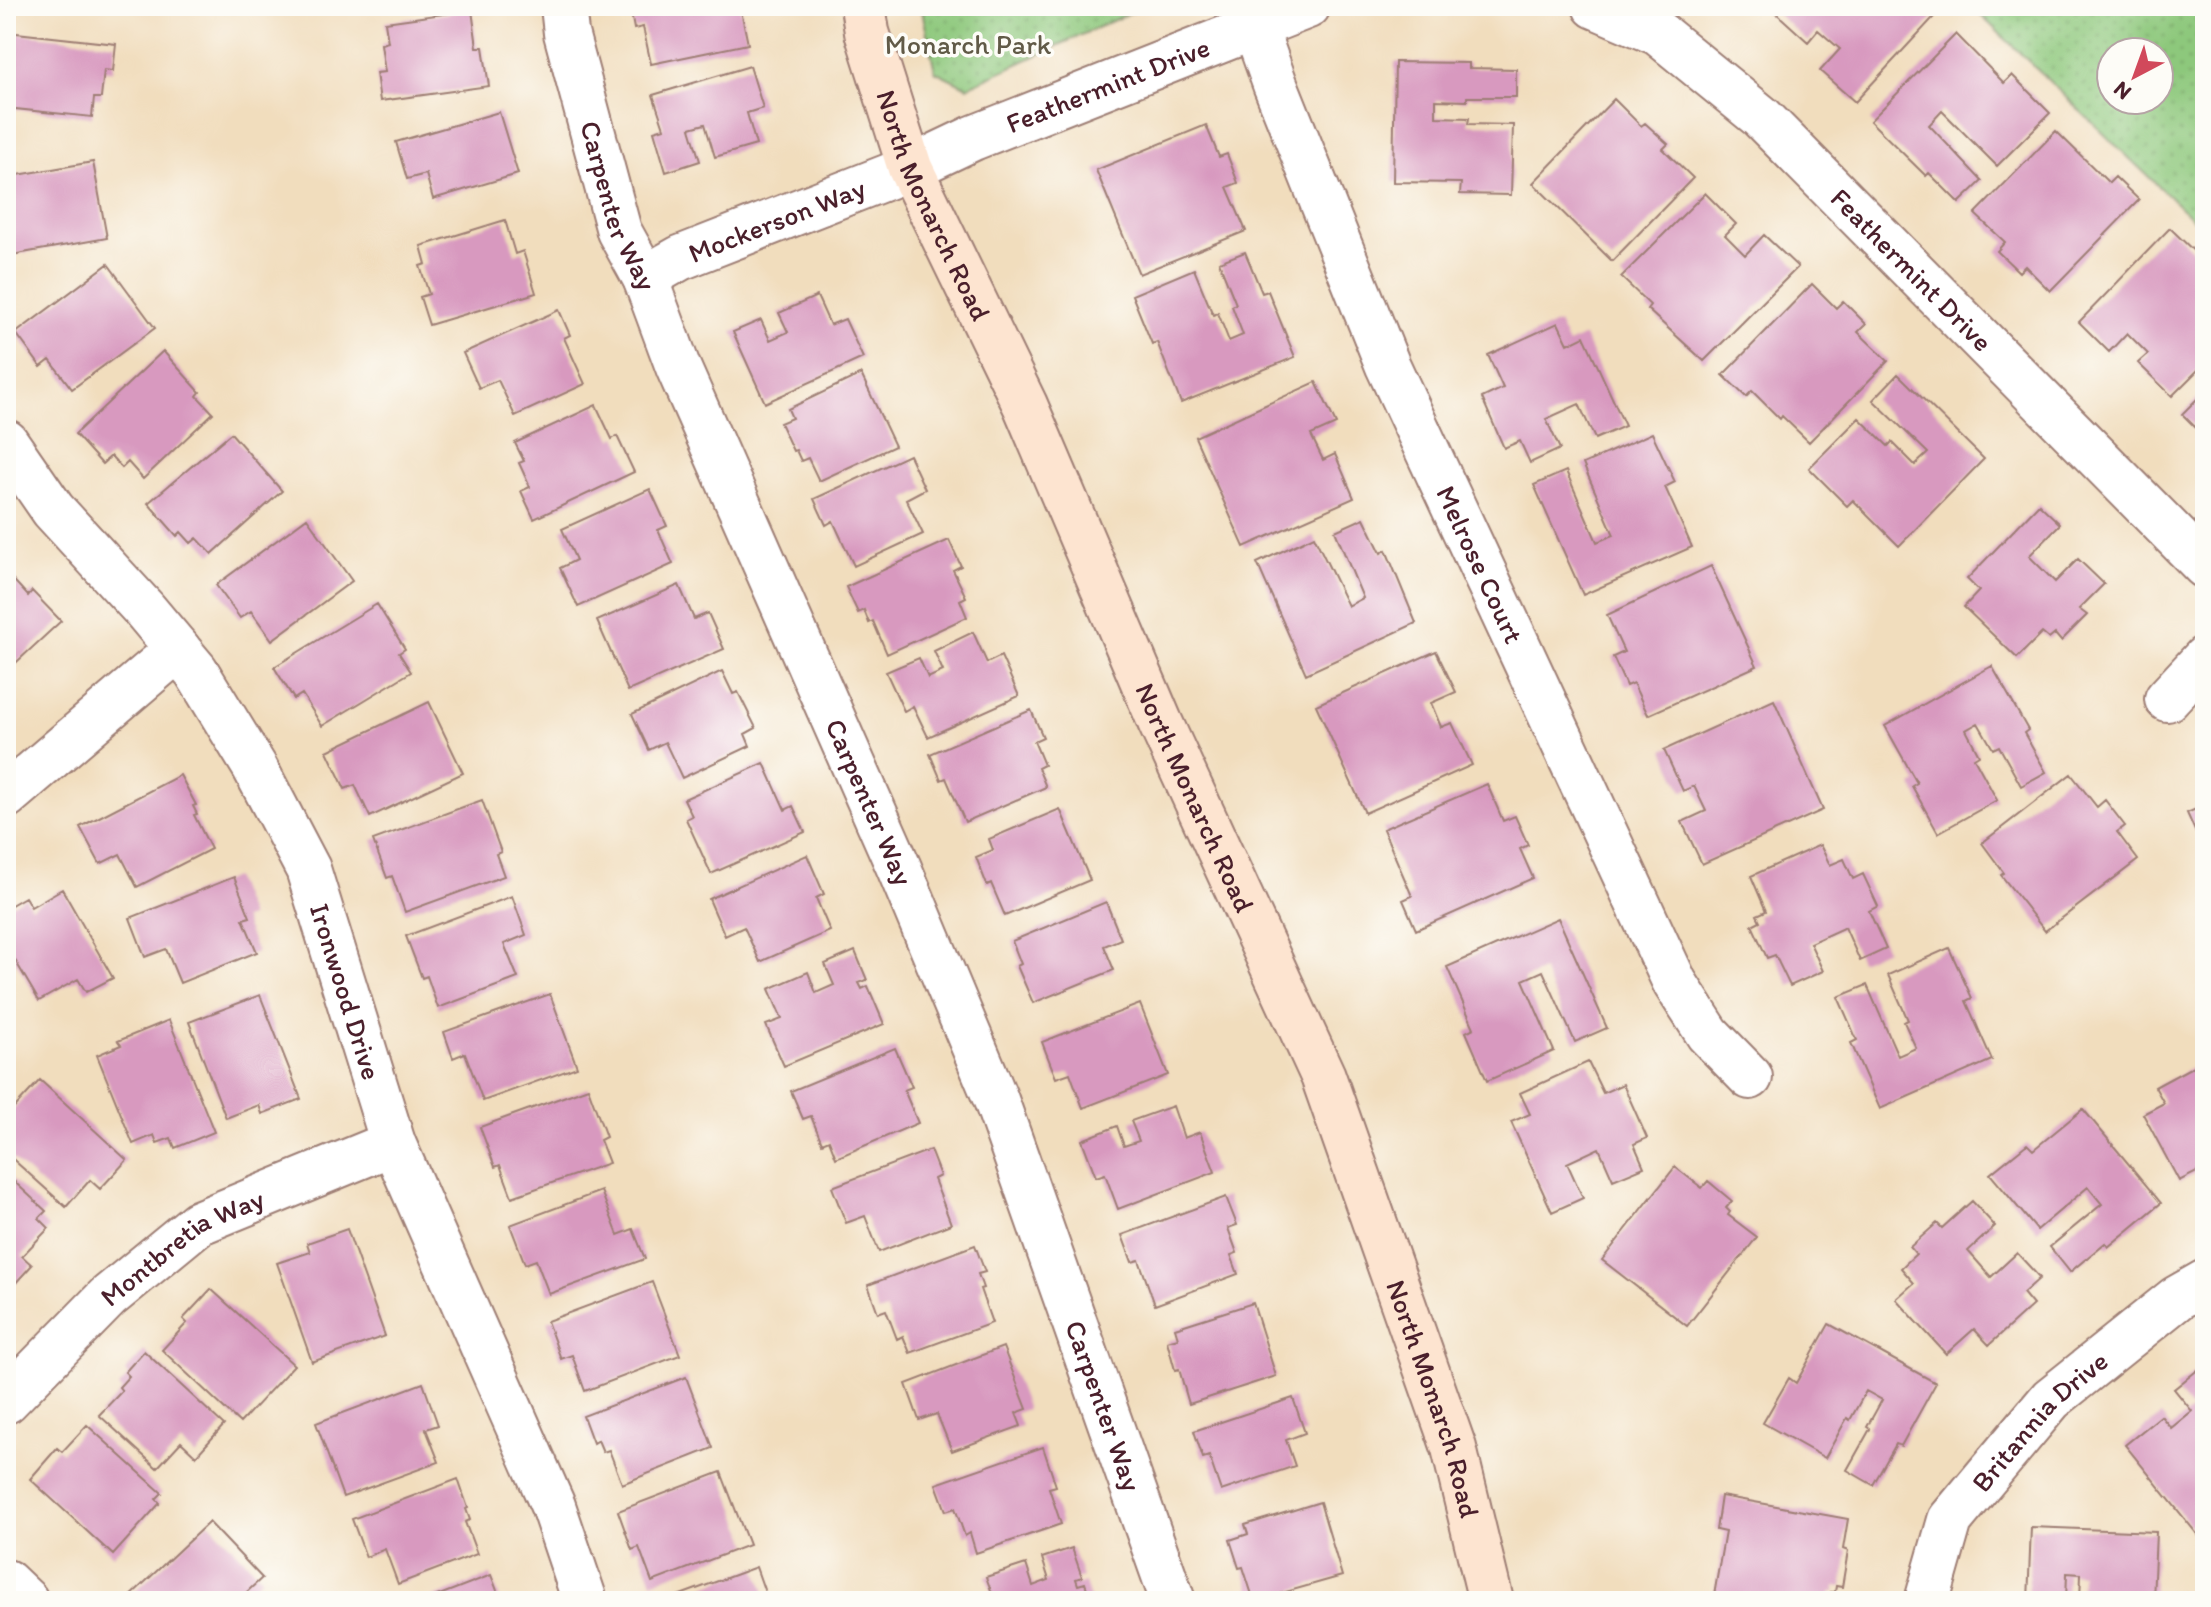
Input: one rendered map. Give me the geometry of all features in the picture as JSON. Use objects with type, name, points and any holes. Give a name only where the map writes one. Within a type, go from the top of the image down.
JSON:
[{"type":"street","name":"Carpenter Way","points":[[563,6],[566,33],[619,231],[645,278],[678,367],[899,868],[996,1100],[1173,1601]]},
{"type":"street","name":"North Monarch Road","points":[[863,6],[867,32],[910,168],[1025,405],[1160,722],[1323,1076],[1454,1448],[1491,1601]]},
{"type":"street","name":"Feathermint Drive","points":[[910,168],[973,138],[1308,6]]},
{"type":"street","name":"Feathermint Drive","points":[[1595,6],[1658,33],[1761,117],[2205,566]]},
{"type":"street","name":"Melrose Court","points":[[1255,28],[1388,366],[1675,983],[1708,1034],[1750,1077]]},
{"type":"street","name":"Mockerson Way","points":[[645,278],[680,258],[910,168]]},
{"type":"street","name":"Ironwood Drive","points":[[6,442],[53,510],[196,671],[254,766],[308,869],[393,1143],[553,1506],[585,1601]]},
{"type":"street","points":[[6,796],[178,649]]},
{"type":"street","points":[[2167,699],[2205,658]]},
{"type":"street","name":"Montbretia Way","points":[[6,1401],[108,1297],[198,1223],[393,1143]]},
{"type":"street","name":"Britannia Drive","points":[[1927,1601],[1950,1520],[2051,1399],[2177,1298],[2205,1282]]},
{"type":"street","points":[[6,1582],[26,1601]]},
{"type":"green space","name":"Monarch Park","points":[[921,6],[1145,6],[967,87],[935,71]]},
{"type":"green space","points":[[1971,6],[2205,6],[2205,231]]},
{"type":"building","points":[[633,6],[740,6],[748,44],[651,64],[643,27],[634,29]]},
{"type":"building","points":[[1781,6],[1944,6],[1855,102],[1820,71],[1840,49],[1818,30],[1808,42],[1775,12]]},
{"type":"building","points":[[472,10],[477,47],[483,47],[489,86],[380,101],[376,73],[385,72],[381,44],[388,42],[385,22]]},
{"type":"building","points":[[7,32],[116,44],[113,71],[104,70],[101,98],[94,98],[92,117],[6,108],[9,72],[6,72]]},
{"type":"building","points":[[1956,34],[2004,83],[2012,75],[2050,113],[1997,166],[1942,111],[1929,125],[1982,181],[1959,203],[1929,173],[1926,176],[1870,121]]},
{"type":"building","points":[[1395,62],[1469,63],[1469,68],[1516,69],[1516,97],[1436,100],[1436,117],[1469,118],[1468,124],[1513,125],[1511,195],[1460,194],[1461,183],[1393,182]]},
{"type":"building","points":[[750,66],[763,108],[747,113],[756,145],[715,157],[705,124],[690,128],[700,161],[666,172],[654,131],[664,128],[653,95]]},
{"type":"building","points":[[1614,99],[1641,126],[1645,123],[1668,144],[1663,149],[1693,178],[1612,261],[1533,183]]},
{"type":"building","points":[[499,112],[518,174],[433,199],[426,174],[407,179],[396,142]]},
{"type":"building","points":[[1206,125],[1219,157],[1227,154],[1238,183],[1227,187],[1246,231],[1139,274],[1096,170]]},
{"type":"building","points":[[2056,131],[2109,183],[2115,177],[2139,200],[2050,291],[2025,266],[2019,272],[1997,251],[2005,242],[1975,214]]},
{"type":"building","points":[[93,162],[107,238],[6,256],[6,177]]},
{"type":"building","points":[[1705,193],[1736,224],[1725,235],[1745,255],[1764,235],[1798,267],[1704,361],[1647,309],[1650,305],[1621,277]]},
{"type":"building","points":[[505,220],[515,254],[523,251],[536,293],[429,325],[420,297],[429,294],[420,266],[426,264],[421,246]]},
{"type":"building","points":[[2170,228],[2205,262],[2205,363],[2172,396],[2138,363],[2148,354],[2127,333],[2109,352],[2079,322]]},
{"type":"building","points":[[1245,252],[1262,293],[1268,291],[1295,357],[1181,403],[1157,342],[1152,344],[1132,295],[1194,269],[1213,315],[1218,313],[1229,341],[1243,335],[1232,306],[1236,304],[1219,262]]},
{"type":"building","points":[[108,264],[155,328],[72,389],[50,360],[41,367],[16,333]]},
{"type":"building","points":[[1812,284],[1836,308],[1843,301],[1866,324],[1858,332],[1888,361],[1809,442],[1752,391],[1746,397],[1723,375]]},
{"type":"building","points":[[817,296],[830,325],[845,319],[863,358],[765,403],[733,332],[761,320],[770,340],[788,332],[779,313]]},
{"type":"building","points":[[559,310],[570,335],[564,338],[585,384],[515,416],[498,380],[479,388],[463,353]]},
{"type":"building","points":[[1558,323],[1568,344],[1584,336],[1625,426],[1595,439],[1579,404],[1546,419],[1560,449],[1530,463],[1520,441],[1504,448],[1482,398],[1503,388],[1488,355]]},
{"type":"building","points":[[163,351],[200,392],[197,396],[213,413],[143,479],[128,462],[122,468],[111,456],[102,464],[75,434]]},
{"type":"building","points":[[861,374],[895,446],[819,481],[808,458],[801,461],[796,450],[793,451],[780,423],[792,418],[788,409]]},
{"type":"building","points":[[1898,374],[1984,459],[1899,546],[1853,500],[1847,506],[1809,468],[1859,418],[1888,446],[1892,442],[1915,465],[1928,453],[1873,400]]},
{"type":"building","points":[[1316,382],[1336,424],[1311,435],[1323,460],[1335,454],[1354,498],[1244,547],[1195,437]]},
{"type":"building","points":[[2205,391],[2205,437],[2182,414]]},
{"type":"building","points":[[596,405],[612,439],[617,436],[634,472],[534,519],[521,491],[530,487],[519,463],[524,461],[515,443]]},
{"type":"building","points":[[231,433],[282,491],[212,554],[197,538],[191,543],[181,532],[177,536],[148,503]]},
{"type":"building","points":[[1652,433],[1675,482],[1665,487],[1692,547],[1583,595],[1534,485],[1566,471],[1597,542],[1614,535],[1583,464]]},
{"type":"building","points":[[909,455],[925,489],[906,499],[923,534],[854,566],[833,521],[826,525],[814,499]]},
{"type":"building","points":[[650,489],[667,526],[658,530],[673,564],[578,607],[560,568],[576,560],[562,529]]},
{"type":"building","points":[[2039,504],[2060,524],[2029,556],[2055,582],[2078,559],[2104,584],[2079,609],[2087,615],[2061,641],[2055,634],[2049,639],[2042,633],[2017,658],[1964,607],[1979,591],[1967,579]]},
{"type":"building","points":[[307,518],[352,581],[272,640],[251,611],[240,618],[216,585]]},
{"type":"building","points":[[1364,518],[1381,553],[1386,550],[1416,623],[1306,674],[1257,563],[1314,536],[1348,606],[1363,598],[1335,531]]},
{"type":"building","points":[[949,540],[961,566],[953,570],[966,597],[960,600],[967,617],[887,654],[873,621],[869,623],[864,610],[858,613],[846,587]]},
{"type":"building","points":[[1711,566],[1757,666],[1648,715],[1633,683],[1626,686],[1613,657],[1624,652],[1607,615]]},
{"type":"building","points":[[6,572],[28,596],[32,591],[61,621],[6,672]]},
{"type":"building","points":[[679,585],[694,619],[708,613],[724,649],[628,691],[597,621]]},
{"type":"building","points":[[377,604],[405,649],[399,653],[411,672],[322,726],[302,694],[294,699],[274,667]]},
{"type":"building","points":[[973,632],[987,663],[1001,656],[1019,696],[928,737],[913,706],[904,711],[886,672],[919,658],[928,678],[943,671],[934,651]]},
{"type":"building","points":[[1436,651],[1456,692],[1431,703],[1441,727],[1452,723],[1472,765],[1365,813],[1316,705]]},
{"type":"building","points":[[1992,666],[2028,730],[2024,733],[2046,772],[2021,786],[1999,746],[1993,749],[1978,723],[1966,730],[1979,755],[1974,758],[1997,800],[1938,833],[1912,786],[1917,783],[1885,726]]},
{"type":"building","points":[[722,671],[733,694],[738,692],[756,728],[745,734],[750,746],[682,778],[665,742],[649,750],[632,714]]},
{"type":"building","points":[[1774,700],[1823,810],[1702,864],[1682,822],[1706,811],[1694,786],[1683,791],[1664,750]]},
{"type":"building","points":[[429,702],[463,773],[370,817],[355,785],[345,789],[327,751]]},
{"type":"building","points":[[1031,710],[1043,737],[1034,741],[1044,765],[1038,768],[1046,787],[965,822],[946,778],[941,780],[930,754]]},
{"type":"building","points":[[764,763],[785,810],[793,806],[805,832],[711,874],[686,819],[692,816],[684,799]]},
{"type":"building","points":[[2071,774],[2097,807],[2105,800],[2125,826],[2117,832],[2138,860],[2045,931],[2001,875],[2004,873],[1982,843]]},
{"type":"building","points":[[180,775],[196,805],[193,806],[197,814],[194,815],[211,849],[137,887],[120,854],[100,864],[80,827]]},
{"type":"building","points":[[1487,784],[1503,821],[1515,816],[1528,845],[1520,849],[1533,878],[1416,930],[1403,900],[1412,896],[1383,829]]},
{"type":"building","points":[[482,800],[501,852],[496,854],[504,876],[405,912],[392,876],[387,878],[373,840]]},
{"type":"building","points":[[2205,805],[2205,853],[2187,813]]},
{"type":"building","points":[[1060,809],[1090,880],[1005,916],[991,883],[987,885],[976,857],[993,850],[989,839]]},
{"type":"building","points":[[1820,845],[1830,865],[1844,859],[1853,879],[1863,874],[1878,906],[1869,911],[1886,949],[1860,961],[1845,927],[1810,943],[1823,971],[1790,986],[1775,955],[1767,958],[1752,925],[1760,921],[1757,915],[1766,911],[1751,876]]},
{"type":"building","points":[[807,855],[824,894],[816,898],[830,931],[760,962],[744,927],[725,936],[709,899]]},
{"type":"building","points":[[234,877],[250,917],[243,919],[257,952],[180,983],[166,949],[145,957],[130,918]]},
{"type":"building","points":[[62,889],[113,978],[86,992],[78,979],[39,1001],[6,945],[6,908],[25,897],[31,907]]},
{"type":"building","points":[[512,896],[526,935],[504,944],[518,978],[438,1008],[427,976],[422,978],[406,936]]},
{"type":"building","points":[[1106,902],[1121,939],[1104,946],[1114,970],[1033,1003],[1017,966],[1021,964],[1012,941]]},
{"type":"building","points":[[1558,918],[1607,1028],[1575,1042],[1543,971],[1523,980],[1554,1051],[1487,1081],[1466,1032],[1474,1028],[1447,967]]},
{"type":"building","points":[[1949,948],[1972,998],[1966,1001],[1992,1060],[1880,1109],[1851,1043],[1857,1040],[1838,997],[1867,985],[1898,1056],[1916,1048],[1904,1022],[1908,1020],[1888,975]]},
{"type":"building","points":[[855,951],[867,980],[859,983],[862,989],[868,986],[884,1024],[784,1066],[766,1025],[782,1019],[769,989],[808,972],[816,993],[834,985],[825,964]]},
{"type":"building","points":[[550,994],[577,1067],[483,1101],[465,1053],[453,1058],[444,1032]]},
{"type":"building","points":[[260,995],[301,1099],[262,1114],[259,1105],[226,1118],[189,1022]]},
{"type":"building","points":[[1140,1004],[1168,1075],[1083,1108],[1070,1073],[1056,1078],[1042,1042]]},
{"type":"building","points":[[169,1020],[214,1132],[175,1148],[171,1138],[157,1143],[154,1135],[133,1144],[97,1055],[121,1045],[118,1041]]},
{"type":"building","points":[[895,1048],[912,1087],[904,1090],[918,1123],[836,1158],[829,1140],[822,1143],[811,1116],[803,1119],[791,1091]]},
{"type":"building","points":[[2205,1060],[2205,1168],[2179,1181],[2143,1114],[2164,1103],[2155,1087]]},
{"type":"building","points":[[1588,1062],[1603,1093],[1623,1084],[1647,1138],[1634,1144],[1644,1167],[1613,1180],[1599,1148],[1567,1163],[1583,1198],[1552,1212],[1511,1122],[1530,1114],[1520,1093]]},
{"type":"building","points":[[40,1080],[127,1160],[100,1189],[90,1180],[66,1207],[6,1153],[6,1117]]},
{"type":"building","points":[[588,1088],[606,1137],[600,1140],[609,1163],[512,1197],[500,1165],[495,1167],[480,1127]]},
{"type":"building","points":[[1173,1106],[1184,1138],[1200,1132],[1215,1172],[1118,1209],[1105,1174],[1096,1177],[1082,1140],[1117,1126],[1124,1146],[1139,1141],[1131,1121]]},
{"type":"building","points":[[2083,1109],[2161,1203],[2108,1247],[2105,1243],[2070,1272],[2050,1247],[2102,1204],[2088,1187],[2037,1230],[1990,1174],[2027,1144],[2033,1150]]},
{"type":"building","points":[[930,1150],[940,1176],[934,1179],[951,1224],[879,1252],[865,1216],[846,1223],[832,1187]]},
{"type":"building","points":[[1675,1167],[1702,1188],[1708,1181],[1732,1201],[1726,1208],[1730,1212],[1728,1215],[1757,1237],[1687,1326],[1602,1260]]},
{"type":"building","points":[[6,1174],[46,1211],[39,1218],[49,1228],[22,1256],[32,1265],[12,1287],[6,1282]]},
{"type":"building","points":[[601,1191],[618,1235],[633,1229],[645,1259],[549,1294],[536,1260],[525,1264],[510,1225]]},
{"type":"building","points":[[1226,1197],[1237,1225],[1228,1228],[1237,1253],[1231,1255],[1238,1274],[1155,1305],[1139,1260],[1132,1262],[1122,1235]]},
{"type":"building","points":[[1972,1201],[1995,1226],[1968,1251],[1991,1277],[2017,1253],[2040,1278],[2023,1293],[2033,1305],[1989,1345],[1974,1329],[1946,1354],[1896,1299],[1914,1283],[1901,1268],[1916,1254],[1910,1247],[1937,1223],[1942,1228]]},
{"type":"building","points":[[347,1229],[385,1336],[312,1362],[277,1263],[310,1252],[307,1243]]},
{"type":"building","points":[[975,1245],[985,1272],[978,1274],[983,1288],[980,1289],[992,1323],[910,1353],[903,1336],[897,1339],[886,1310],[878,1313],[868,1285]]},
{"type":"building","points":[[652,1282],[680,1355],[585,1391],[572,1355],[561,1359],[547,1321]]},
{"type":"building","points":[[211,1289],[294,1365],[240,1423],[162,1350],[187,1323],[183,1319]]},
{"type":"building","points":[[1253,1303],[1276,1376],[1189,1404],[1167,1341],[1178,1338],[1175,1328]]},
{"type":"building","points":[[1829,1324],[1936,1383],[1901,1446],[1896,1444],[1873,1485],[1847,1470],[1882,1400],[1866,1391],[1825,1458],[1763,1423],[1789,1378],[1796,1383]]},
{"type":"building","points":[[1003,1347],[1027,1409],[1016,1413],[1021,1426],[952,1451],[937,1414],[919,1420],[906,1384]]},
{"type":"building","points":[[144,1351],[224,1425],[196,1456],[181,1442],[157,1468],[99,1415],[122,1391],[119,1387],[129,1376],[125,1372]]},
{"type":"building","points":[[2205,1364],[2205,1535],[2201,1539],[2125,1445],[2161,1416],[2171,1428],[2192,1411],[2174,1389]]},
{"type":"building","points":[[686,1377],[713,1448],[622,1484],[609,1450],[603,1452],[598,1440],[593,1443],[583,1416]]},
{"type":"building","points":[[423,1383],[438,1425],[426,1429],[439,1462],[343,1497],[316,1423]]},
{"type":"building","points":[[1293,1398],[1305,1433],[1286,1440],[1295,1466],[1221,1491],[1209,1456],[1203,1458],[1194,1431]]},
{"type":"building","points":[[87,1425],[162,1493],[156,1499],[160,1503],[113,1555],[30,1479],[57,1448],[62,1452]]},
{"type":"building","points":[[1043,1447],[1056,1486],[1049,1488],[1061,1524],[976,1553],[970,1533],[965,1536],[955,1508],[946,1511],[936,1484]]},
{"type":"building","points":[[721,1472],[749,1545],[652,1582],[639,1547],[632,1550],[618,1511]]},
{"type":"building","points":[[458,1479],[470,1520],[465,1522],[477,1554],[398,1584],[385,1549],[366,1557],[352,1519]]},
{"type":"building","points":[[1721,1496],[1848,1519],[1843,1549],[1848,1551],[1842,1587],[1836,1586],[1835,1592],[1831,1592],[1830,1601],[1713,1601],[1725,1532],[1716,1530]]},
{"type":"building","points":[[1320,1502],[1342,1576],[1254,1601],[1230,1540],[1248,1534],[1245,1525]]},
{"type":"building","points":[[209,1522],[262,1578],[237,1601],[131,1601],[128,1598]]},
{"type":"building","points":[[2031,1527],[2156,1532],[2153,1601],[2080,1601],[2081,1574],[2067,1573],[2066,1601],[2028,1601]]},
{"type":"building","points":[[1072,1548],[1082,1577],[1076,1579],[1078,1585],[1085,1583],[1091,1601],[995,1601],[986,1577],[1026,1564],[1033,1586],[1049,1580],[1042,1558]]},
{"type":"building","points":[[756,1567],[768,1601],[664,1601]]},
{"type":"building","points":[[491,1575],[501,1601],[424,1601]]}]
